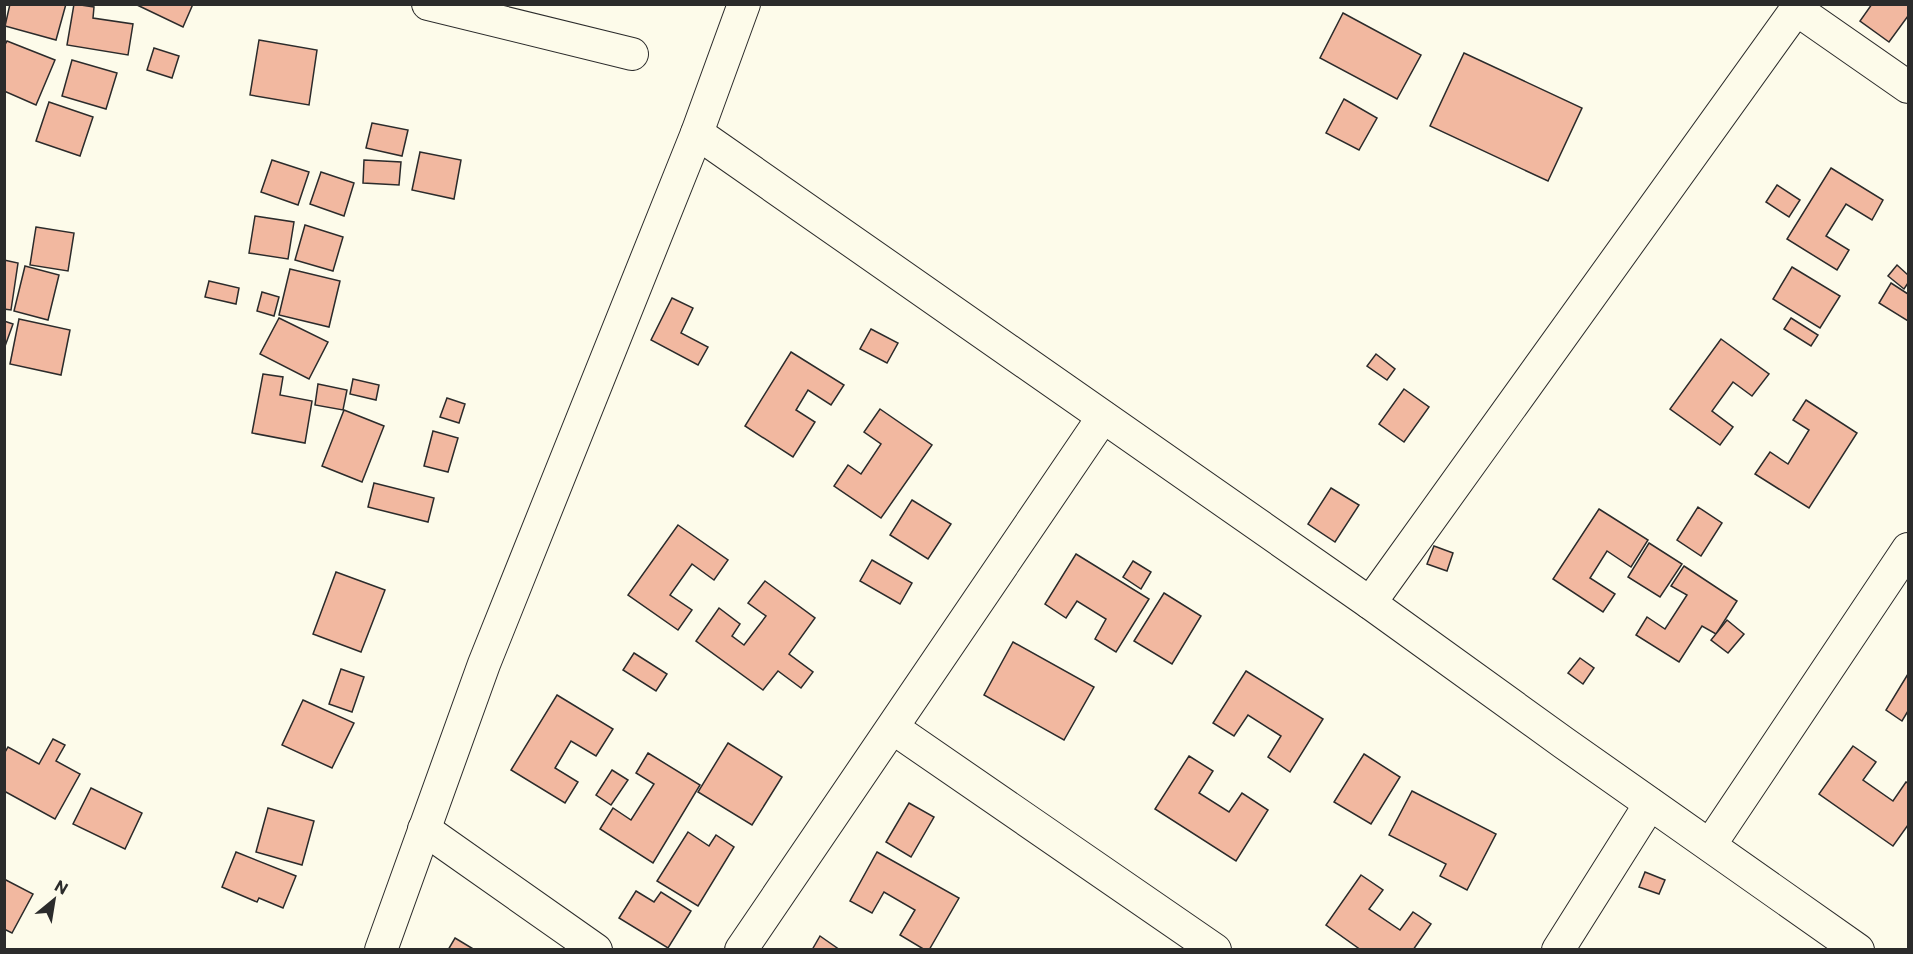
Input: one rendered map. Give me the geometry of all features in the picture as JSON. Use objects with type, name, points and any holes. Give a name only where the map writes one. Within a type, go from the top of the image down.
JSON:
[{"type":"street","points":[[428,4],[632,54]]},
{"type":"street","points":[[381,950],[484,664],[697,133],[744,4]]},
{"type":"street","points":[[1370,603],[1798,7],[1908,87]]},
{"type":"street","points":[[697,133],[1370,603],[1858,950]]},
{"type":"street","points":[[741,950],[1103,417]]},
{"type":"street","points":[[1710,845],[1908,549]]},
{"type":"street","points":[[892,728],[1215,950]]},
{"type":"street","points":[[1557,950],[1650,804]]},
{"type":"street","points":[[423,829],[596,950]]},
{"type":"building","points":[[10,4],[66,4],[56,40],[5,26]]},
{"type":"building","points":[[74,4],[94,7],[93,18],[133,24],[128,55],[67,45]]},
{"type":"building","points":[[135,4],[193,4],[183,27]]},
{"type":"building","points":[[1872,4],[1908,4],[1908,16],[1889,42],[1860,21]]},
{"type":"building","points":[[1343,13],[1421,55],[1397,99],[1320,58]]},
{"type":"building","points":[[259,40],[317,50],[309,105],[250,95]]},
{"type":"building","points":[[7,41],[55,60],[36,105],[4,91],[4,46]]},
{"type":"building","points":[[154,48],[179,56],[172,78],[147,70]]},
{"type":"building","points":[[1464,53],[1582,108],[1548,181],[1430,126]]},
{"type":"building","points":[[72,60],[117,73],[106,109],[62,96]]},
{"type":"building","points":[[1344,99],[1377,118],[1359,150],[1326,133]]},
{"type":"building","points":[[49,102],[93,117],[80,156],[36,141]]},
{"type":"building","points":[[372,123],[408,130],[402,156],[366,148]]},
{"type":"building","points":[[420,152],[461,160],[454,199],[412,190]]},
{"type":"building","points":[[272,160],[309,172],[298,205],[261,192]]},
{"type":"building","points":[[364,160],[401,162],[399,185],[363,183]]},
{"type":"building","points":[[1831,168],[1883,200],[1872,220],[1846,204],[1826,236],[1849,250],[1837,270],[1787,239]]},
{"type":"building","points":[[321,172],[354,183],[344,216],[310,204]]},
{"type":"building","points":[[1777,185],[1800,200],[1789,217],[1766,202]]},
{"type":"building","points":[[255,216],[294,222],[288,259],[249,253]]},
{"type":"building","points":[[305,225],[343,237],[333,271],[295,260]]},
{"type":"building","points":[[36,227],[74,233],[68,271],[30,265]]},
{"type":"building","points":[[4,260],[18,263],[11,310],[4,309]]},
{"type":"building","points":[[1897,265],[1908,275],[1908,283],[1904,289],[1888,276]]},
{"type":"building","points":[[25,266],[59,275],[48,320],[14,311]]},
{"type":"building","points":[[1792,267],[1840,296],[1820,328],[1773,299]]},
{"type":"building","points":[[290,269],[340,281],[329,327],[279,315]]},
{"type":"building","points":[[209,281],[239,288],[236,304],[205,297]]},
{"type":"building","points":[[1891,283],[1908,294],[1908,321],[1879,303]]},
{"type":"building","points":[[262,292],[279,297],[274,316],[257,311]]},
{"type":"building","points":[[672,298],[693,308],[681,333],[708,347],[698,365],[651,340]]},
{"type":"building","points":[[279,318],[328,342],[309,379],[260,354]]},
{"type":"building","points":[[1791,318],[1818,335],[1811,346],[1784,329]]},
{"type":"building","points":[[19,319],[70,330],[61,375],[10,364]]},
{"type":"building","points":[[4,321],[13,324],[4,349]]},
{"type":"building","points":[[871,329],[898,343],[887,363],[860,349]]},
{"type":"building","points":[[1721,339],[1769,374],[1752,396],[1733,382],[1712,411],[1733,427],[1720,445],[1670,409]]},
{"type":"building","points":[[791,352],[844,385],[831,405],[808,390],[796,410],[815,422],[793,457],[745,426]]},
{"type":"building","points":[[1376,354],[1395,369],[1387,380],[1367,366]]},
{"type":"building","points":[[263,374],[283,377],[280,395],[312,401],[305,443],[252,433]]},
{"type":"building","points":[[353,379],[379,385],[376,400],[350,394]]},
{"type":"building","points":[[318,384],[347,390],[343,410],[315,405]]},
{"type":"building","points":[[1404,389],[1429,407],[1404,442],[1379,424]]},
{"type":"building","points":[[447,398],[465,404],[459,423],[440,417]]},
{"type":"building","points":[[1806,400],[1857,433],[1809,508],[1755,474],[1770,452],[1788,464],[1809,430],[1793,420]]},
{"type":"building","points":[[880,409],[932,445],[881,518],[834,486],[848,465],[861,474],[881,444],[864,432]]},
{"type":"building","points":[[344,410],[384,426],[362,482],[322,466]]},
{"type":"building","points":[[433,431],[458,438],[448,472],[424,466]]},
{"type":"building","points":[[374,483],[434,498],[428,522],[368,507]]},
{"type":"building","points":[[1331,488],[1359,505],[1335,542],[1308,524]]},
{"type":"building","points":[[912,500],[951,524],[928,559],[890,535]]},
{"type":"building","points":[[1698,507],[1722,523],[1701,556],[1677,540]]},
{"type":"building","points":[[1599,509],[1648,540],[1631,567],[1607,551],[1590,578],[1615,594],[1603,612],[1553,579]]},
{"type":"building","points":[[678,525],[728,560],[714,580],[692,564],[670,595],[692,610],[678,630],[628,595]]},
{"type":"building","points":[[1649,543],[1682,564],[1660,597],[1628,577]]},
{"type":"building","points":[[1434,546],[1453,553],[1447,571],[1427,564]]},
{"type":"building","points":[[1076,554],[1149,599],[1116,652],[1095,639],[1106,619],[1077,601],[1066,618],[1045,604]]},
{"type":"building","points":[[872,560],[912,583],[900,604],[860,581]]},
{"type":"building","points":[[1133,561],[1151,572],[1141,589],[1123,577]]},
{"type":"building","points":[[1684,566],[1737,601],[1716,634],[1702,626],[1679,662],[1636,635],[1647,617],[1665,629],[1687,595],[1671,586]]},
{"type":"building","points":[[336,572],[385,590],[361,652],[313,634]]},
{"type":"building","points":[[765,581],[815,618],[789,654],[813,672],[801,688],[778,671],[763,690],[696,641],[719,608],[740,624],[732,636],[744,645],[766,616],[748,603]]},
{"type":"building","points":[[1164,593],[1201,616],[1172,664],[1134,641]]},
{"type":"building","points":[[1727,620],[1744,634],[1728,653],[1711,640]]},
{"type":"building","points":[[1013,642],[1094,687],[1064,740],[984,695]]},
{"type":"building","points":[[634,653],[667,674],[656,691],[623,670]]},
{"type":"building","points":[[1580,658],[1594,668],[1583,684],[1568,673]]},
{"type":"building","points":[[341,669],[364,677],[352,712],[329,704]]},
{"type":"building","points":[[1246,671],[1323,719],[1290,772],[1268,757],[1281,736],[1248,715],[1234,736],[1213,723]]},
{"type":"building","points":[[1908,674],[1908,711],[1902,721],[1886,710]]},
{"type":"building","points":[[557,695],[613,729],[596,756],[571,741],[555,768],[578,782],[565,803],[511,770]]},
{"type":"building","points":[[303,700],[354,723],[332,768],[282,745]]},
{"type":"building","points":[[53,739],[65,745],[56,761],[80,774],[55,819],[4,791],[4,754],[8,747],[39,764]]},
{"type":"building","points":[[728,743],[782,777],[752,825],[698,792]]},
{"type":"building","points":[[1853,746],[1876,762],[1863,780],[1893,801],[1906,782],[1908,783],[1908,825],[1893,846],[1819,794]]},
{"type":"building","points":[[648,753],[700,785],[653,863],[600,829],[613,808],[631,820],[654,784],[636,773]]},
{"type":"building","points":[[1364,754],[1400,777],[1371,824],[1334,802]]},
{"type":"building","points":[[1189,756],[1213,771],[1199,793],[1229,812],[1242,793],[1268,810],[1236,861],[1155,809]]},
{"type":"building","points":[[612,770],[628,780],[611,805],[596,795]]},
{"type":"building","points":[[91,788],[142,813],[125,849],[73,824]]},
{"type":"building","points":[[1412,791],[1496,834],[1467,890],[1440,876],[1446,864],[1389,835]]},
{"type":"building","points":[[909,803],[934,817],[911,857],[886,842]]},
{"type":"building","points":[[268,808],[314,821],[302,865],[256,852]]},
{"type":"building","points":[[688,832],[709,846],[716,835],[734,847],[698,906],[657,881]]},
{"type":"building","points":[[236,852],[296,876],[283,908],[259,898],[257,902],[222,887]]},
{"type":"building","points":[[877,852],[959,898],[929,950],[925,950],[900,935],[915,910],[884,892],[872,913],[850,901]]},
{"type":"building","points":[[1645,872],[1665,880],[1659,894],[1639,887]]},
{"type":"building","points":[[1361,875],[1383,890],[1369,909],[1400,930],[1413,912],[1431,924],[1413,950],[1361,950],[1326,925]]},
{"type":"building","points":[[4,879],[33,894],[12,933],[4,929]]},
{"type":"building","points":[[636,891],[654,902],[661,892],[691,911],[668,948],[619,918]]},
{"type":"building","points":[[820,936],[840,950],[812,950]]},
{"type":"building","points":[[455,938],[475,950],[448,950]]}]
